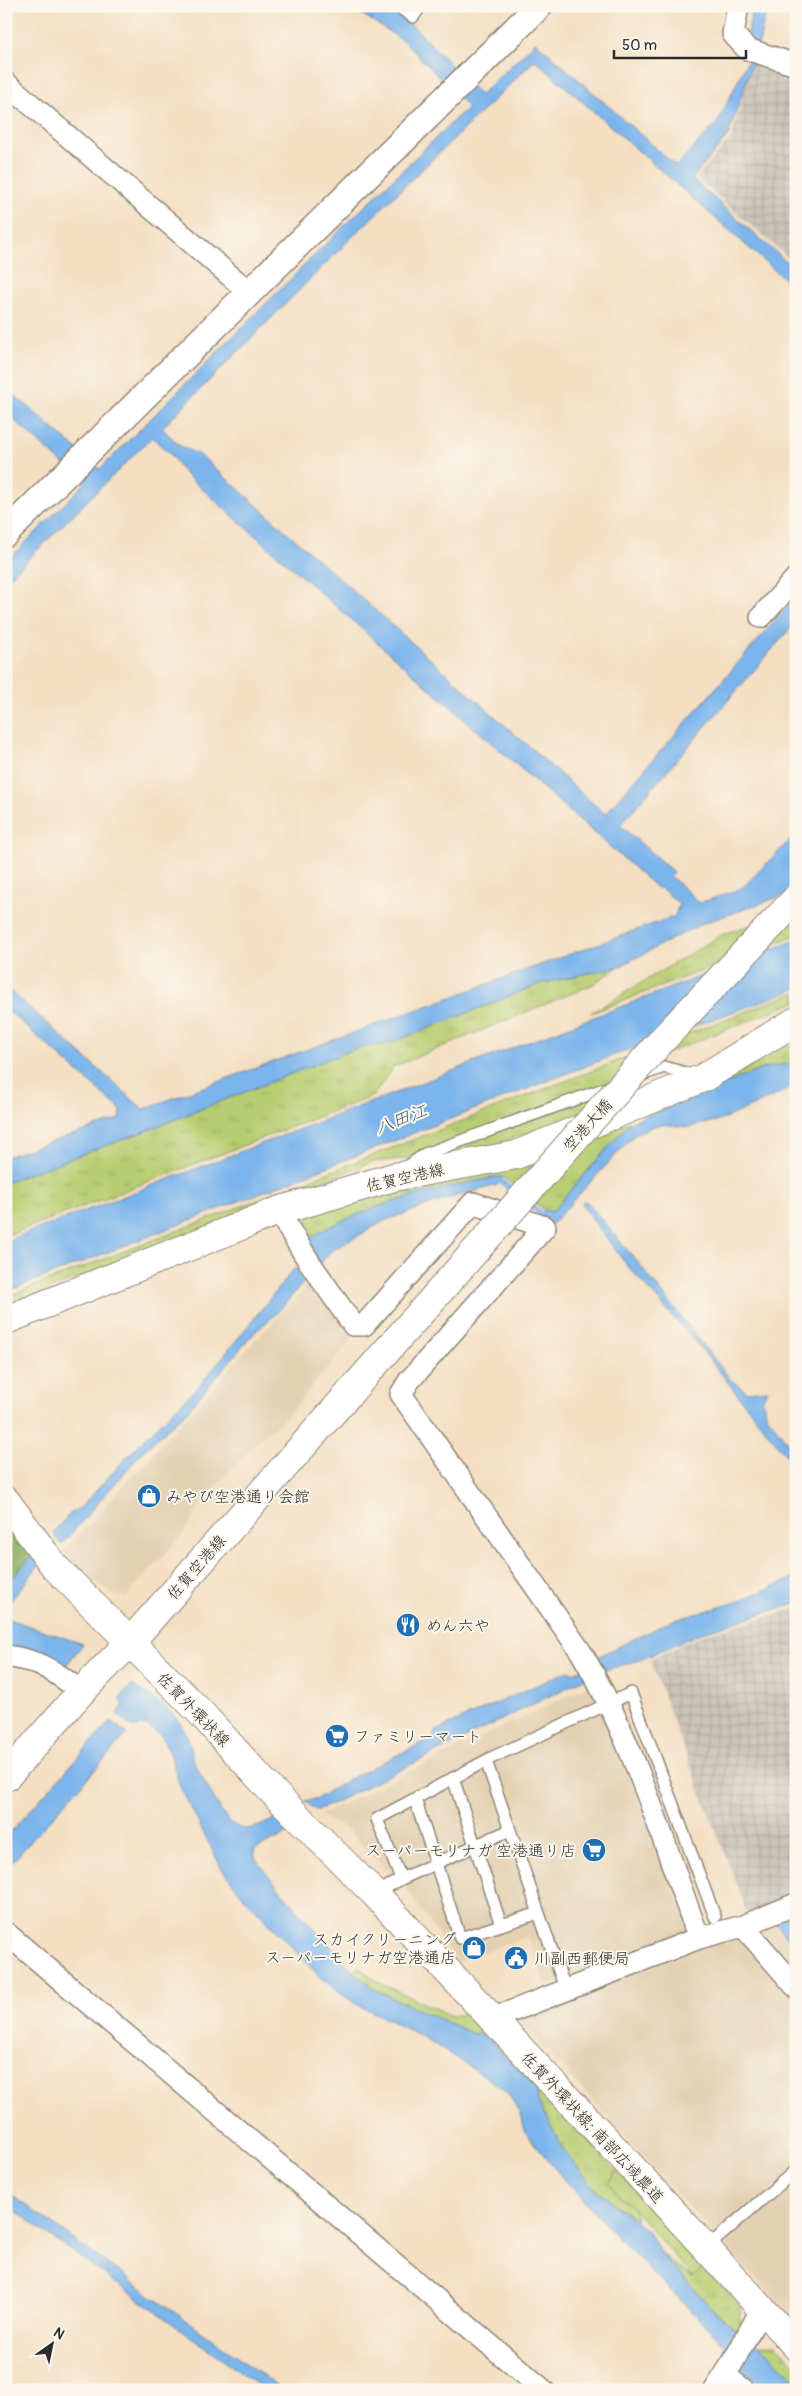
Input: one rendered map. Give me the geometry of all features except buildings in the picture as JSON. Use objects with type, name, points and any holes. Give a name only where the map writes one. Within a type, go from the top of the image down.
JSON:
[{"type":"main road","name":"空港大橋","points":[[383,1355],[663,1039],[796,899]]},
{"type":"main road","name":"佐賀空港線","points":[[6,1320],[278,1211],[394,1177],[516,1155],[704,1078],[796,1021]]},
{"type":"main road","name":"佐賀空港線","points":[[6,1777],[81,1692],[130,1642],[383,1355]]},
{"type":"main road","name":"佐賀外環状線","points":[[6,1501],[54,1567],[200,1712],[268,1788],[382,1902]]},
{"type":"main road","name":"佐賀外環状線; 南部広域農道","points":[[382,1902],[706,2248],[756,2320],[796,2346]]},
{"type":"street","points":[[6,533],[539,6]]},
{"type":"street","points":[[738,6],[733,34],[753,51],[796,65]]},
{"type":"street","points":[[6,83],[249,292]]},
{"type":"street","points":[[760,617],[796,578]]},
{"type":"street","points":[[278,1211],[312,1266],[353,1325],[364,1325],[473,1203],[545,1227],[408,1381],[401,1394],[592,1670],[625,1736],[698,1938]]},
{"type":"street","points":[[6,1656],[27,1658],[47,1667],[81,1692]]},
{"type":"street","points":[[492,2019],[698,1938],[743,1926],[796,1904]]},
{"type":"street","points":[[743,1926],[796,1987]]},
{"type":"street","points":[[6,1933],[543,2390]]},
{"type":"street","points":[[744,2390],[725,2376],[756,2320]]},
{"type":"lane","points":[[397,6],[413,17],[421,6]]},
{"type":"lane","points":[[401,1879],[377,1819],[486,1762],[631,1693],[715,1917]]},
{"type":"lane","points":[[486,1762],[566,1991]]},
{"type":"lane","points":[[454,1778],[501,1925]]},
{"type":"lane","points":[[414,1799],[460,1938],[539,1913]]},
{"type":"lane","points":[[382,1902],[401,1879],[510,1830]]},
{"type":"lane","points":[[706,2248],[796,2170]]},
{"type":"shaded area","points":[[752,62],[796,74],[796,264],[696,178],[731,138]]},
{"type":"shaded area","points":[[314,1280],[353,1338],[287,1416],[261,1437],[203,1500],[183,1534],[126,1597],[113,1595],[88,1577],[64,1552],[259,1336]]},
{"type":"shaded area","points":[[796,1608],[796,1895],[748,1915],[650,1660],[702,1635]]},
{"type":"shaded area","points":[[592,1684],[691,1933],[571,1978],[545,1985],[528,1936],[457,1962],[408,1891],[347,1829],[319,1815]]},
{"type":"shaded area","points":[[796,1910],[796,2324],[518,2019]]},
{"type":"green space","points":[[796,910],[796,935],[591,1013],[723,934]]},
{"type":"green space","points":[[618,967],[592,985],[393,1067],[373,1096],[6,1236],[6,1182],[148,1130],[354,1049],[391,1043],[543,983]]},
{"type":"green space","points":[[796,992],[796,1002],[624,1070],[574,1117],[470,1153],[371,1162],[6,1307],[6,1297]]},
{"type":"green space","points":[[783,1044],[796,1044],[796,1062],[762,1069],[720,1087]]},
{"type":"green space","points":[[630,1122],[552,1212],[544,1210],[503,1177],[495,1177],[399,1200],[353,1217],[308,1239],[301,1216]]},
{"type":"green space","points":[[6,1524],[31,1556],[10,1583],[6,1581]]},
{"type":"green space","points":[[358,1967],[382,1984],[452,2016],[473,2012],[616,2171],[608,2184],[634,2209],[636,2220],[597,2191],[564,2151],[538,2102],[537,2088],[486,2036],[473,2034],[377,1991],[354,1972]]},
{"type":"green space","points":[[616,2171],[706,2267],[693,2277],[634,2209],[608,2184]]},
{"type":"green space","points":[[660,2253],[692,2277],[706,2267],[741,2306],[738,2331],[720,2317]]},
{"type":"green space","points":[[759,2345],[776,2345],[796,2365],[796,2380]]},
{"type":"water","points":[[349,6],[384,6],[408,21],[480,95],[536,42],[676,166],[718,122],[748,60],[753,44],[748,32],[753,6],[767,6],[759,43],[728,136],[692,179],[796,270],[796,289],[535,60],[349,240],[162,428],[180,446],[200,455],[605,814],[796,597],[796,622],[620,825],[673,872],[670,876],[700,903],[742,888],[796,834],[796,891],[701,924],[618,967],[543,983],[391,1043],[354,1049],[148,1130],[6,1182],[6,1157],[120,1119],[121,1110],[6,1009],[6,987],[143,1109],[675,916],[679,904],[660,887],[658,889],[184,473],[172,456],[152,437],[6,581],[6,562],[85,483],[6,413],[6,388],[100,469],[340,230],[468,107],[404,41]]},
{"type":"water","name":"八田江","points":[[796,940],[796,989],[609,1057],[6,1292],[6,1241]]},
{"type":"water","points":[[796,1062],[796,1086],[721,1120],[689,1127],[660,1124],[636,1133],[549,1227],[538,1217],[544,1210],[552,1212],[630,1122],[762,1069]]},
{"type":"water","points":[[495,1177],[503,1177],[497,1185],[447,1199],[386,1220],[331,1251],[276,1314],[255,1332],[186,1412],[145,1449],[61,1545],[53,1532],[72,1512],[79,1509],[143,1440],[201,1384],[294,1269],[306,1267],[308,1239],[352,1217],[398,1200]]},
{"type":"water","points":[[583,1201],[587,1202],[640,1265],[731,1380],[747,1392],[768,1390],[762,1400],[767,1415],[796,1454],[796,1468],[694,1340],[625,1263],[582,1205]]},
{"type":"water","points":[[31,1556],[39,1565],[6,1607],[6,1586]]},
{"type":"water","points":[[796,1577],[796,1603],[703,1632],[640,1660],[598,1672],[317,1811],[305,1801],[318,1798],[347,1780],[434,1737],[436,1731],[568,1671],[573,1673],[590,1666],[601,1655],[671,1621],[737,1602]]},
{"type":"water","points":[[6,1618],[83,1644],[65,1667],[6,1647]]},
{"type":"water","points":[[132,1685],[174,1715],[186,1732],[193,1758],[199,1771],[230,1822],[237,1827],[245,1829],[265,1824],[278,1817],[292,1831],[254,1850],[255,1858],[285,1896],[354,1972],[377,1991],[473,2034],[486,2036],[537,2088],[538,2102],[564,2151],[597,2191],[650,2233],[660,2253],[720,2317],[759,2345],[796,2380],[796,2390],[766,2390],[745,2370],[716,2336],[616,2236],[556,2170],[526,2133],[519,2111],[507,2092],[421,2036],[354,2003],[324,1981],[242,1895],[222,1869],[180,1787],[170,1753],[162,1736],[146,1725],[132,1728],[117,1714],[124,1705],[119,1699]]},
{"type":"water","points":[[111,1721],[127,1734],[6,1869],[6,1837]]},
{"type":"water","points":[[796,1910],[796,1947],[772,1919]]},
{"type":"water","points":[[6,2191],[283,2390],[265,2390],[6,2204]]},
{"type":"waterway","points":[[501,1181],[516,1194]]},
{"type":"waterway","points":[[527,1202],[541,1214]]},
{"type":"place","name":"みやび空港通り会館","points":[[149,1496]]},
{"type":"place","name":"めん六や","points":[[408,1625]]},
{"type":"place","name":"ファミリーマート","points":[[337,1736]]},
{"type":"place","name":"スーパーモリナガ 空港通り店","points":[[594,1850]]},
{"type":"place","name":"スカイクリーニング スーパーモリナガ空港通店","points":[[474,1948]]},
{"type":"place","name":"川副西郵便局","points":[[516,1958]]}]
